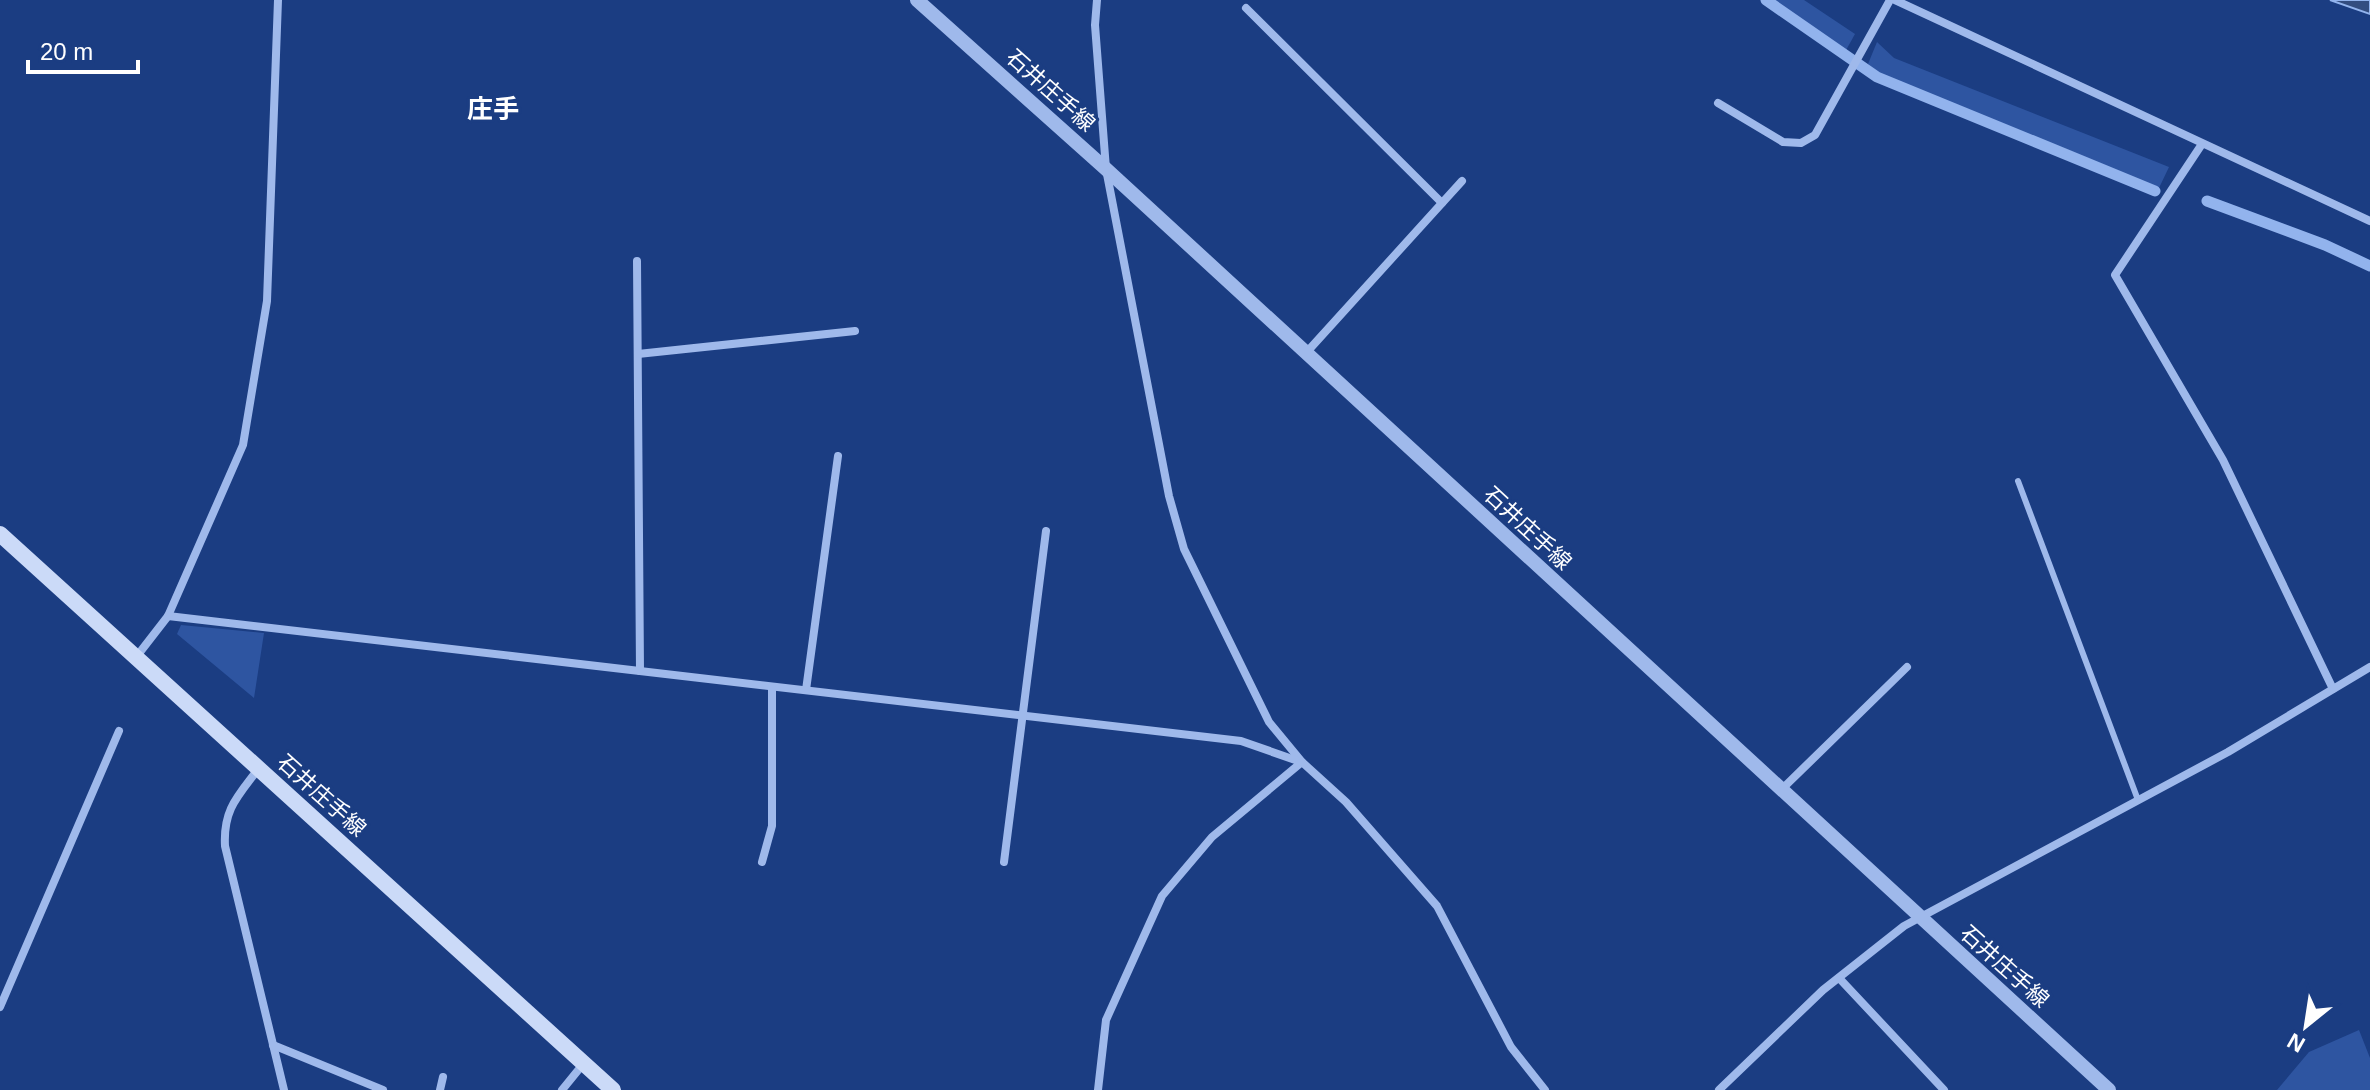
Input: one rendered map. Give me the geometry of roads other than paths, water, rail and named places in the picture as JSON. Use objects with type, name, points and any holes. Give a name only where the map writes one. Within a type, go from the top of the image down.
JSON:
[{"type":"main road","name":"石井庄手線","points":[[0,534],[613,1090]]},
{"type":"street","points":[[137,656],[168,616],[243,445],[267,301],[278,0]]},
{"type":"street","name":"石井庄手線","points":[[917,0],[1106,169],[2109,1090]]},
{"type":"street","points":[[1097,0],[1095,25],[1106,169],[1169,496],[1184,549],[1269,722],[1302,762],[1346,802],[1437,906],[1511,1047],[1545,1090]]},
{"type":"street","points":[[1718,103],[1783,142],[1801,143],[1815,135],[1892,0],[2370,221]]},
{"type":"street","points":[[1246,8],[1442,203]]},
{"type":"street","points":[[2202,144],[2115,275],[2223,460],[2333,689]]},
{"type":"street","points":[[1306,353],[1462,181]]},
{"type":"street","points":[[637,261],[640,671]]},
{"type":"street","points":[[638,354],[855,331]]},
{"type":"street","points":[[806,690],[838,456]]},
{"type":"street","points":[[1004,862],[1046,531]]},
{"type":"street","points":[[168,616],[1241,741],[1302,762]]},
{"type":"street","points":[[1781,791],[1907,667]]},
{"type":"street","points":[[1719,1090],[1839,978],[1904,926],[2228,752],[2370,667]]},
{"type":"street","points":[[762,862],[772,826],[772,687]]},
{"type":"street","points":[[0,1007],[119,731]]},
{"type":"street","points":[[1098,1090],[1106,1020],[1162,896],[1212,837],[1302,762]]},
{"type":"street","points":[[260,768],[237,797],[224,822],[225,846],[284,1090]]},
{"type":"street","points":[[1839,978],[1944,1090]]},
{"type":"street","points":[[273,1045],[383,1090]]},
{"type":"street","points":[[562,1090],[584,1063]]},
{"type":"street","points":[[440,1090],[443,1077]]},
{"type":"lane","points":[[2018,481],[2138,800]]},
{"type":"waterway","points":[[1766,0],[1877,77],[2155,191]]},
{"type":"waterway","points":[[2207,201],[2325,245],[2370,266]]},
{"type":"district","name":"庄手","points":[[493,109]]}]
